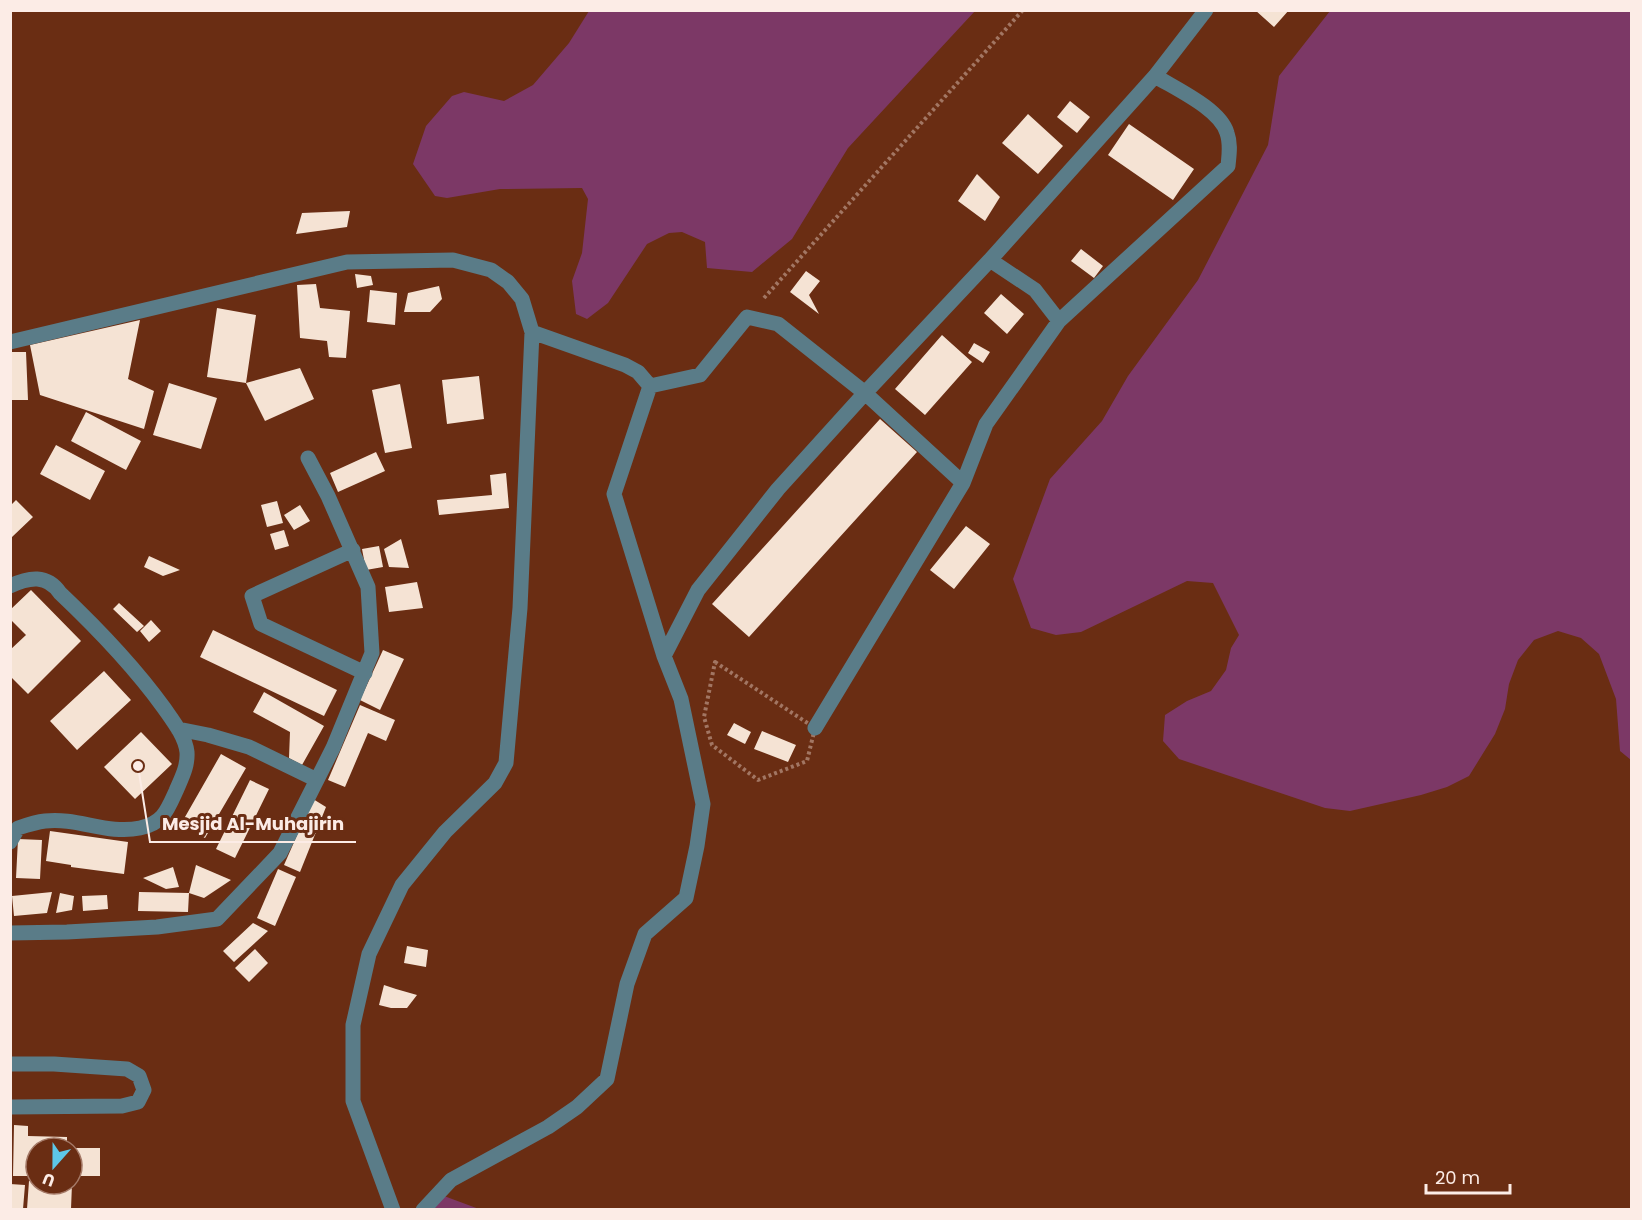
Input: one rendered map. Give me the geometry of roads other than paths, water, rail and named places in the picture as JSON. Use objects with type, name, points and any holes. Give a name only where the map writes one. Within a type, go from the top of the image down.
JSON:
[{"type":"street","points":[[664,656],[698,590],[778,489],[990,260],[1155,75],[1206,10]]},
{"type":"street","points":[[815,728],[963,483],[986,424],[1059,321],[1228,166],[1230,149],[1227,132],[1216,115],[1155,75]]},
{"type":"street","points":[[10,342],[347,262],[453,260],[491,270],[508,282],[522,299],[532,332],[520,608],[506,763],[495,783],[445,832],[402,885],[369,954],[353,1024],[353,1101],[393,1209]]},
{"type":"street","points":[[990,260],[1035,290],[1059,321]]},
{"type":"street","points":[[650,386],[700,375],[747,317],[778,324],[865,393],[963,483]]},
{"type":"street","points":[[532,332],[625,365],[638,372],[650,386]]},
{"type":"street","points":[[423,1209],[451,1180],[548,1127],[577,1107],[607,1079],[627,984],[645,934],[686,898],[703,804],[681,699],[664,656],[614,495],[650,386]]},
{"type":"street","points":[[10,933],[157,927],[217,919],[280,854],[333,748],[372,653],[368,587],[328,495],[308,458]]},
{"type":"street","points":[[353,549],[252,596],[261,624],[365,673]]},
{"type":"street","points":[[10,586],[32,578],[45,580],[54,585],[115,646],[147,685],[178,729],[187,751],[186,766],[166,815],[159,820],[140,828],[118,831],[85,824],[45,821],[18,828],[10,842]]},
{"type":"street","points":[[178,729],[249,747],[317,780]]},
{"type":"street","points":[[10,1064],[54,1064],[127,1069],[139,1076],[144,1090],[138,1101],[122,1106],[10,1107]]},
{"type":"place","name":"Mesjid Al-Muhajirin","points":[[138,766]]}]
